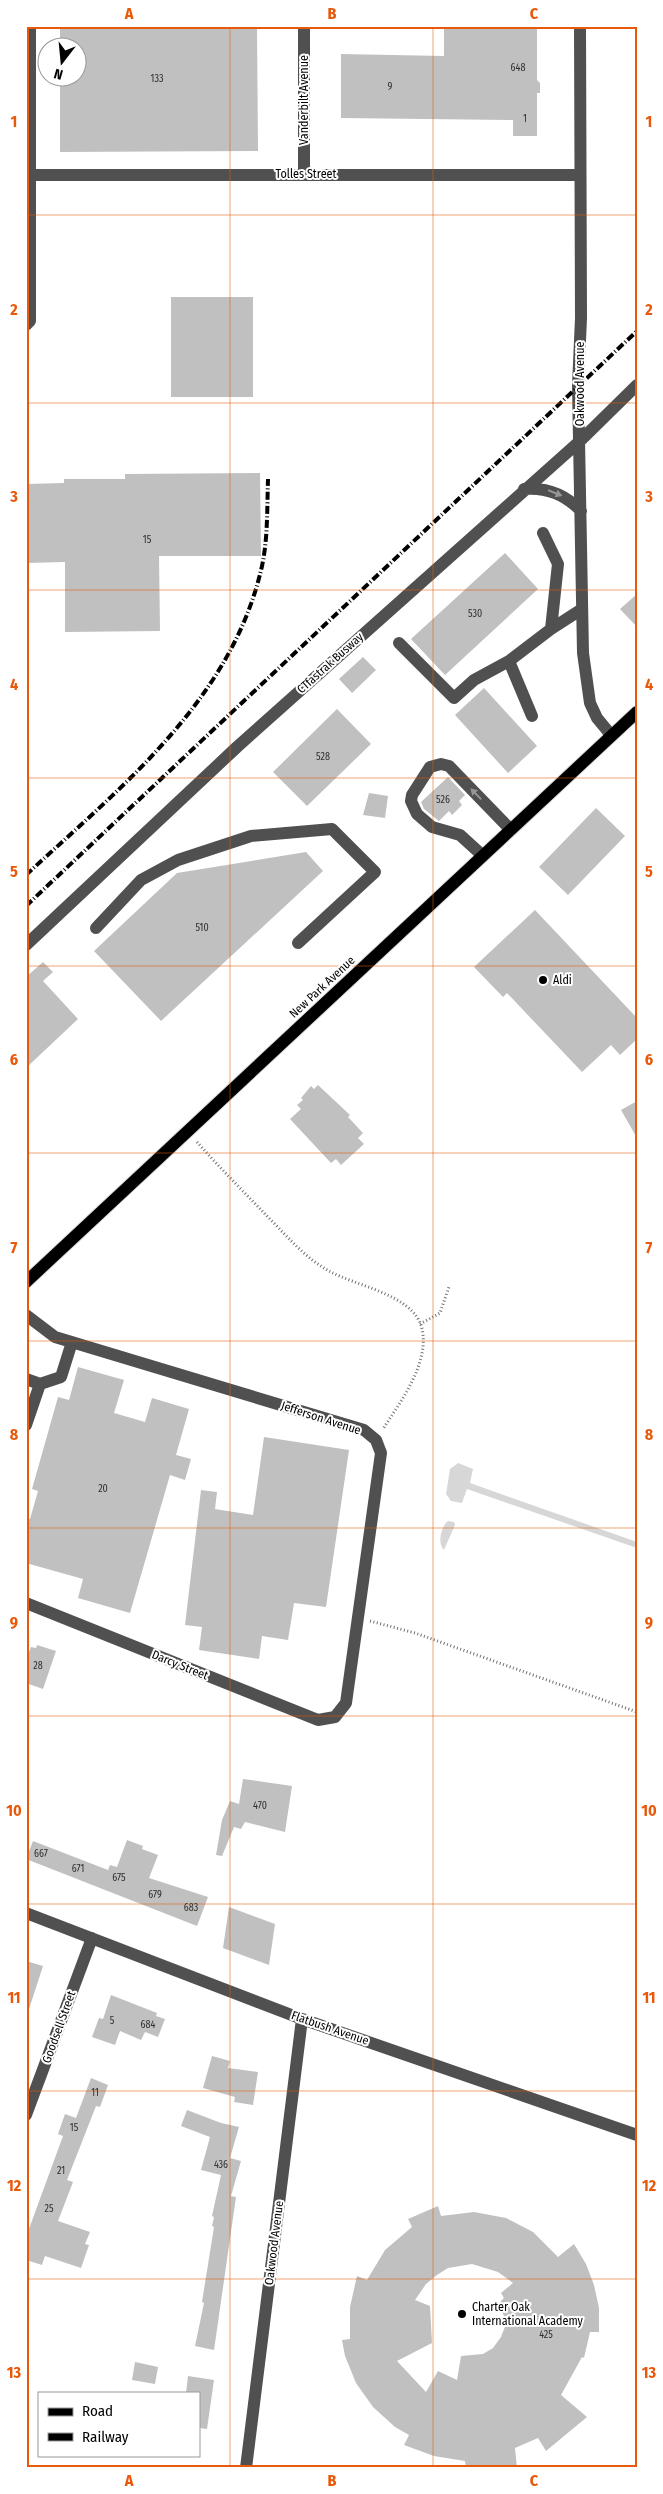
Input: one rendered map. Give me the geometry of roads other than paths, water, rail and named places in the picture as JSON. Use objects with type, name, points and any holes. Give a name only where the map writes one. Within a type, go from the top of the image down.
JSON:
[{"type":"main road","name":"New Park Avenue","points":[[26,1282],[637,712]]},
{"type":"street","points":[[26,325],[30,321],[30,26]]},
{"type":"street","name":"Vanderbilt Avenue","points":[[304,26],[304,174]]},
{"type":"street","name":"Oakwood Avenue","points":[[580,26],[580,441],[583,653],[588,696],[597,718],[611,735]]},
{"type":"street","name":"Tolles Street","points":[[31,175],[580,175]]},
{"type":"street","name":"CTfastrak Busway","points":[[26,945],[237,747],[580,441],[637,385]]},
{"type":"street","points":[[524,489],[538,488],[552,491],[567,498],[581,511]]},
{"type":"street","points":[[543,533],[558,564],[551,629]]},
{"type":"street","points":[[399,643],[454,698],[474,680],[509,661],[551,629],[582,609]]},
{"type":"street","points":[[509,661],[532,716]]},
{"type":"street","points":[[482,855],[460,835],[432,827],[417,814],[412,801],[412,795],[430,767],[441,764],[449,766],[510,829]]},
{"type":"street","points":[[96,928],[141,880],[178,860],[251,836],[332,829],[375,872],[298,943]]},
{"type":"street","name":"Jefferson Avenue","points":[[26,1316],[55,1336],[364,1430],[376,1440],[381,1453],[346,1703],[335,1717]]},
{"type":"street","points":[[26,1379],[40,1384],[61,1377],[72,1342]]},
{"type":"street","points":[[26,1425],[40,1384]]},
{"type":"street","name":"Darcy Street","points":[[26,1603],[318,1720],[335,1717]]},
{"type":"street","name":"Flatbush Avenue","points":[[26,1913],[302,2019],[637,2135]]},
{"type":"street","name":"Goodsell Street","points":[[26,2115],[92,1938]]},
{"type":"street","name":"Oakwood Avenue","points":[[246,2468],[302,2019]]},
{"type":"railway","points":[[26,906],[637,331]]},
{"type":"railway","points":[[26,875],[135,774],[168,738],[199,699],[226,658],[247,614],[262,566],[266,534],[268,479]]},
{"type":"place","name":"Aldi","points":[[543,980]]},
{"type":"place","name":"Charter Oak International Academy","points":[[462,2314]]}]
